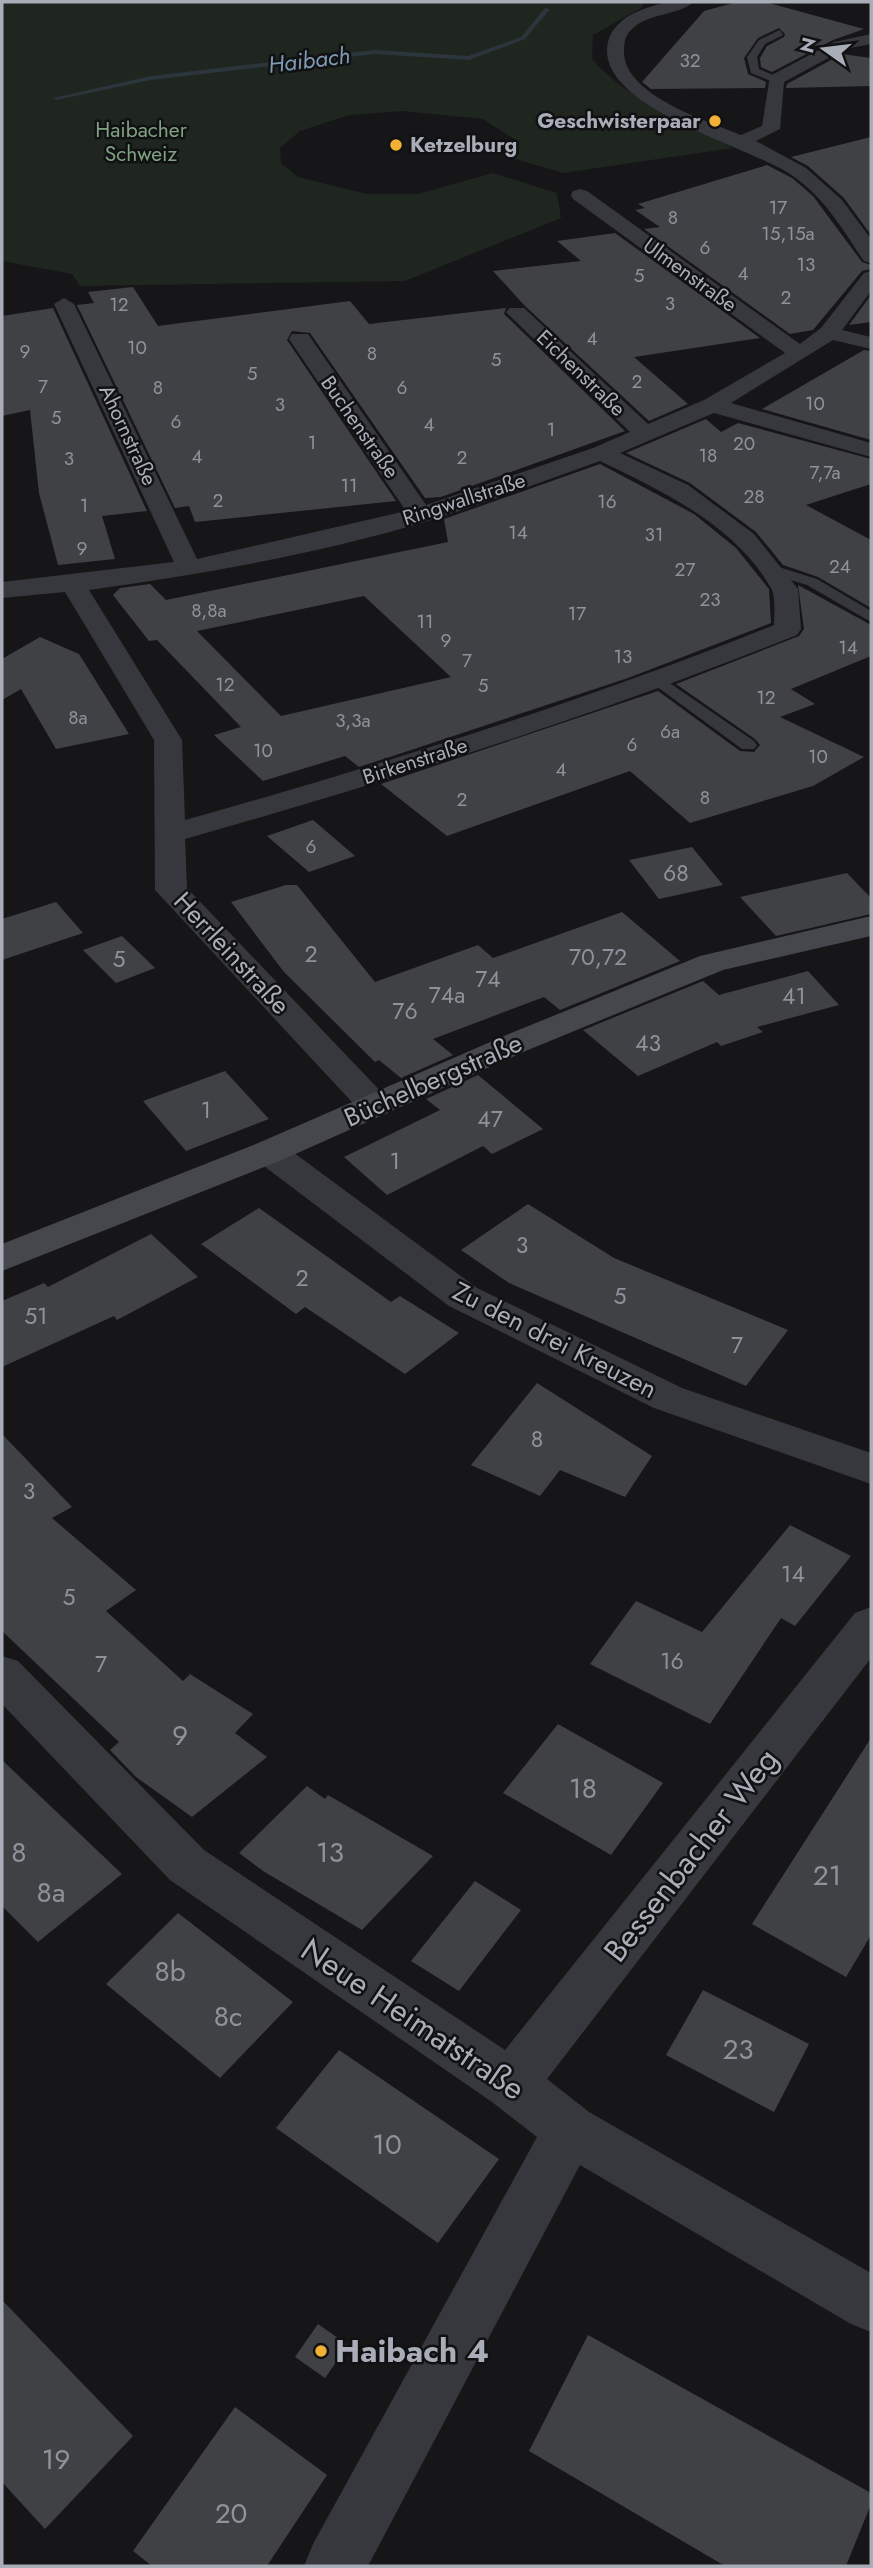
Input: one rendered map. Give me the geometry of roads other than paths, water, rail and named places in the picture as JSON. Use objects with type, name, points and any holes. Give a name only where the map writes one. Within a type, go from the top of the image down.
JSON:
[{"type":"street","points":[[685,2],[664,5],[626,26],[616,39],[614,54],[624,77],[654,101],[744,140],[788,164],[830,196],[859,230],[871,257]]},
{"type":"street","points":[[744,140],[771,129],[776,80],[840,45],[871,39]]},
{"type":"street","name":"Ulmenstraße","points":[[580,195],[800,354]]},
{"type":"street","name":"Ringwallstraße","points":[[2,590],[73,584],[189,568],[421,515],[601,453],[712,405],[800,354],[829,333],[871,277]]},
{"type":"street","name":"Ahornstraße","points":[[65,304],[189,568]]},
{"type":"street","name":"Eichenstraße","points":[[517,312],[645,434]]},
{"type":"street","points":[[829,333],[871,343]]},
{"type":"street","name":"Buchenstraße","points":[[300,339],[421,515]]},
{"type":"street","points":[[712,405],[871,450]]},
{"type":"street","name":"Birkenstraße","points":[[170,834],[290,801],[658,680],[788,629],[785,589],[745,539],[679,490],[601,453]]},
{"type":"street","name":"Herrleinstraße","points":[[73,584],[167,740],[171,890],[375,1106]]},
{"type":"street","name":"Büchelbergstraße","points":[[2,1258],[269,1152],[516,1043],[712,963],[871,926]]},
{"type":"street","name":"Zu den drei Kreuzen","points":[[269,1152],[463,1297],[668,1398],[871,1469]]},
{"type":"street","name":"Bessenbacher Weg","points":[[511,2084],[871,1625]]},
{"type":"street","name":"Neue Heimatstraße","points":[[2,1674],[187,1866],[511,2084],[570,2130],[871,2304]]},
{"type":"street","points":[[335,2566],[570,2130]]},
{"type":"lane","points":[[776,80],[754,71],[752,57],[762,42],[780,33]]},
{"type":"lane","points":[[769,569],[812,582],[871,617]]},
{"type":"lane","points":[[658,680],[748,745]]},
{"type":"waterway","name":"Haibach","points":[[56,98],[151,78],[375,52],[469,58],[523,38],[547,9]]},
{"type":"place","name":"Geschwisterpaar","points":[[715,121]]},
{"type":"place","name":"Ketzelburg","points":[[396,145]]},
{"type":"place","name":"Haibach 4","points":[[321,2351]]},
{"type":"park label","name":"Haibacher Schweiz","points":[[141,142]]}]
